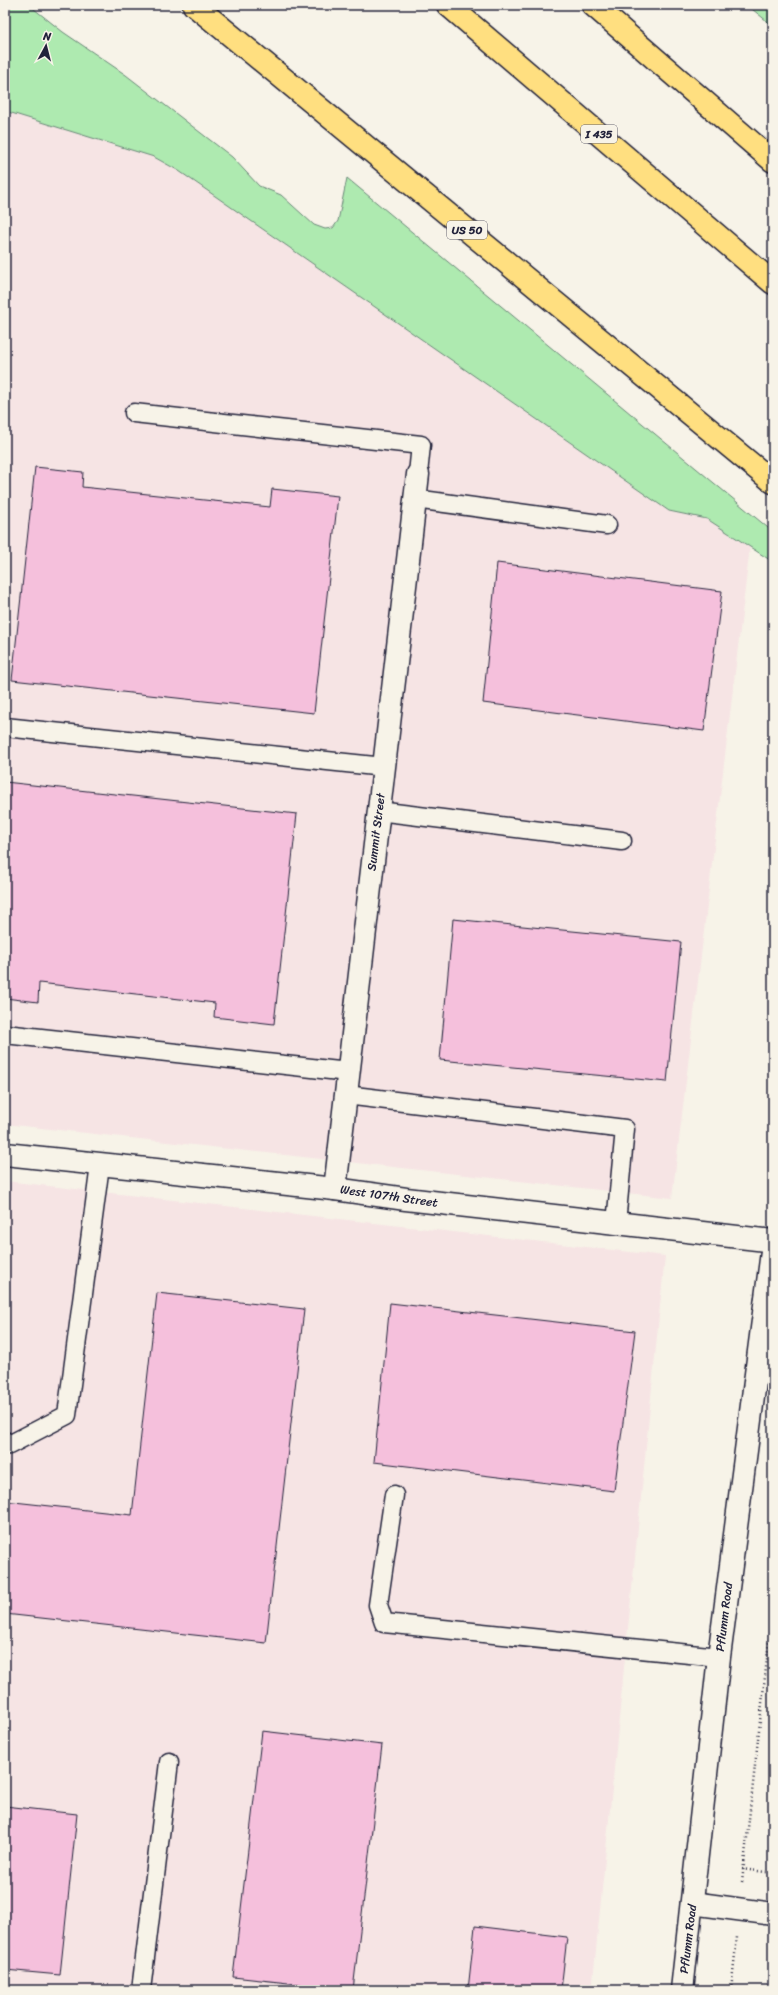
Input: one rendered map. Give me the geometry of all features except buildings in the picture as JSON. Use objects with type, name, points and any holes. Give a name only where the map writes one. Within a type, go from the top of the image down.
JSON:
[{"type":"highway","name":"US 50","points":[[194,5],[773,482]]},
{"type":"highway","name":"I 435","points":[[448,5],[773,284]]},
{"type":"highway","points":[[593,5],[773,161]]},
{"type":"street","name":"Summit Street","points":[[335,1189],[418,474]]},
{"type":"street","name":"West 107th Street","points":[[5,1154],[335,1189],[406,1200],[773,1241]]},
{"type":"street","name":"Pflumm Road","points":[[682,1990],[719,1657],[773,1244]]},
{"type":"street","points":[[692,1903],[773,1914]]},
{"type":"lane","points":[[134,413],[421,445],[418,474]]},
{"type":"lane","points":[[415,499],[607,525]]},
{"type":"lane","points":[[5,727],[384,767]]},
{"type":"lane","points":[[378,811],[622,841]]},
{"type":"lane","points":[[5,1034],[348,1072]]},
{"type":"lane","points":[[346,1096],[625,1129],[616,1223]]},
{"type":"lane","points":[[5,1441],[9,1445],[67,1415],[100,1165]]},
{"type":"lane","points":[[394,1495],[378,1605],[384,1623],[719,1657]]},
{"type":"lane","points":[[141,1990],[169,1762]]},
{"type":"path","points":[[731,1990],[741,1909],[742,1869],[773,1606]]},
{"type":"path","points":[[742,1869],[773,1873]]},
{"type":"shaded area","points":[[5,111],[154,157],[179,171],[669,511],[707,519],[750,547],[672,1198],[5,1124]]},
{"type":"shaded area","points":[[5,1181],[665,1256],[592,1990],[5,1990]]},
{"type":"green space","points":[[5,5],[29,5],[63,32],[126,75],[232,157],[259,186],[281,195],[314,225],[325,229],[333,228],[338,221],[347,178],[773,532],[773,562],[707,519],[669,511],[179,171],[154,157],[5,111]]},
{"type":"green space","points":[[747,5],[773,5],[773,26]]}]
